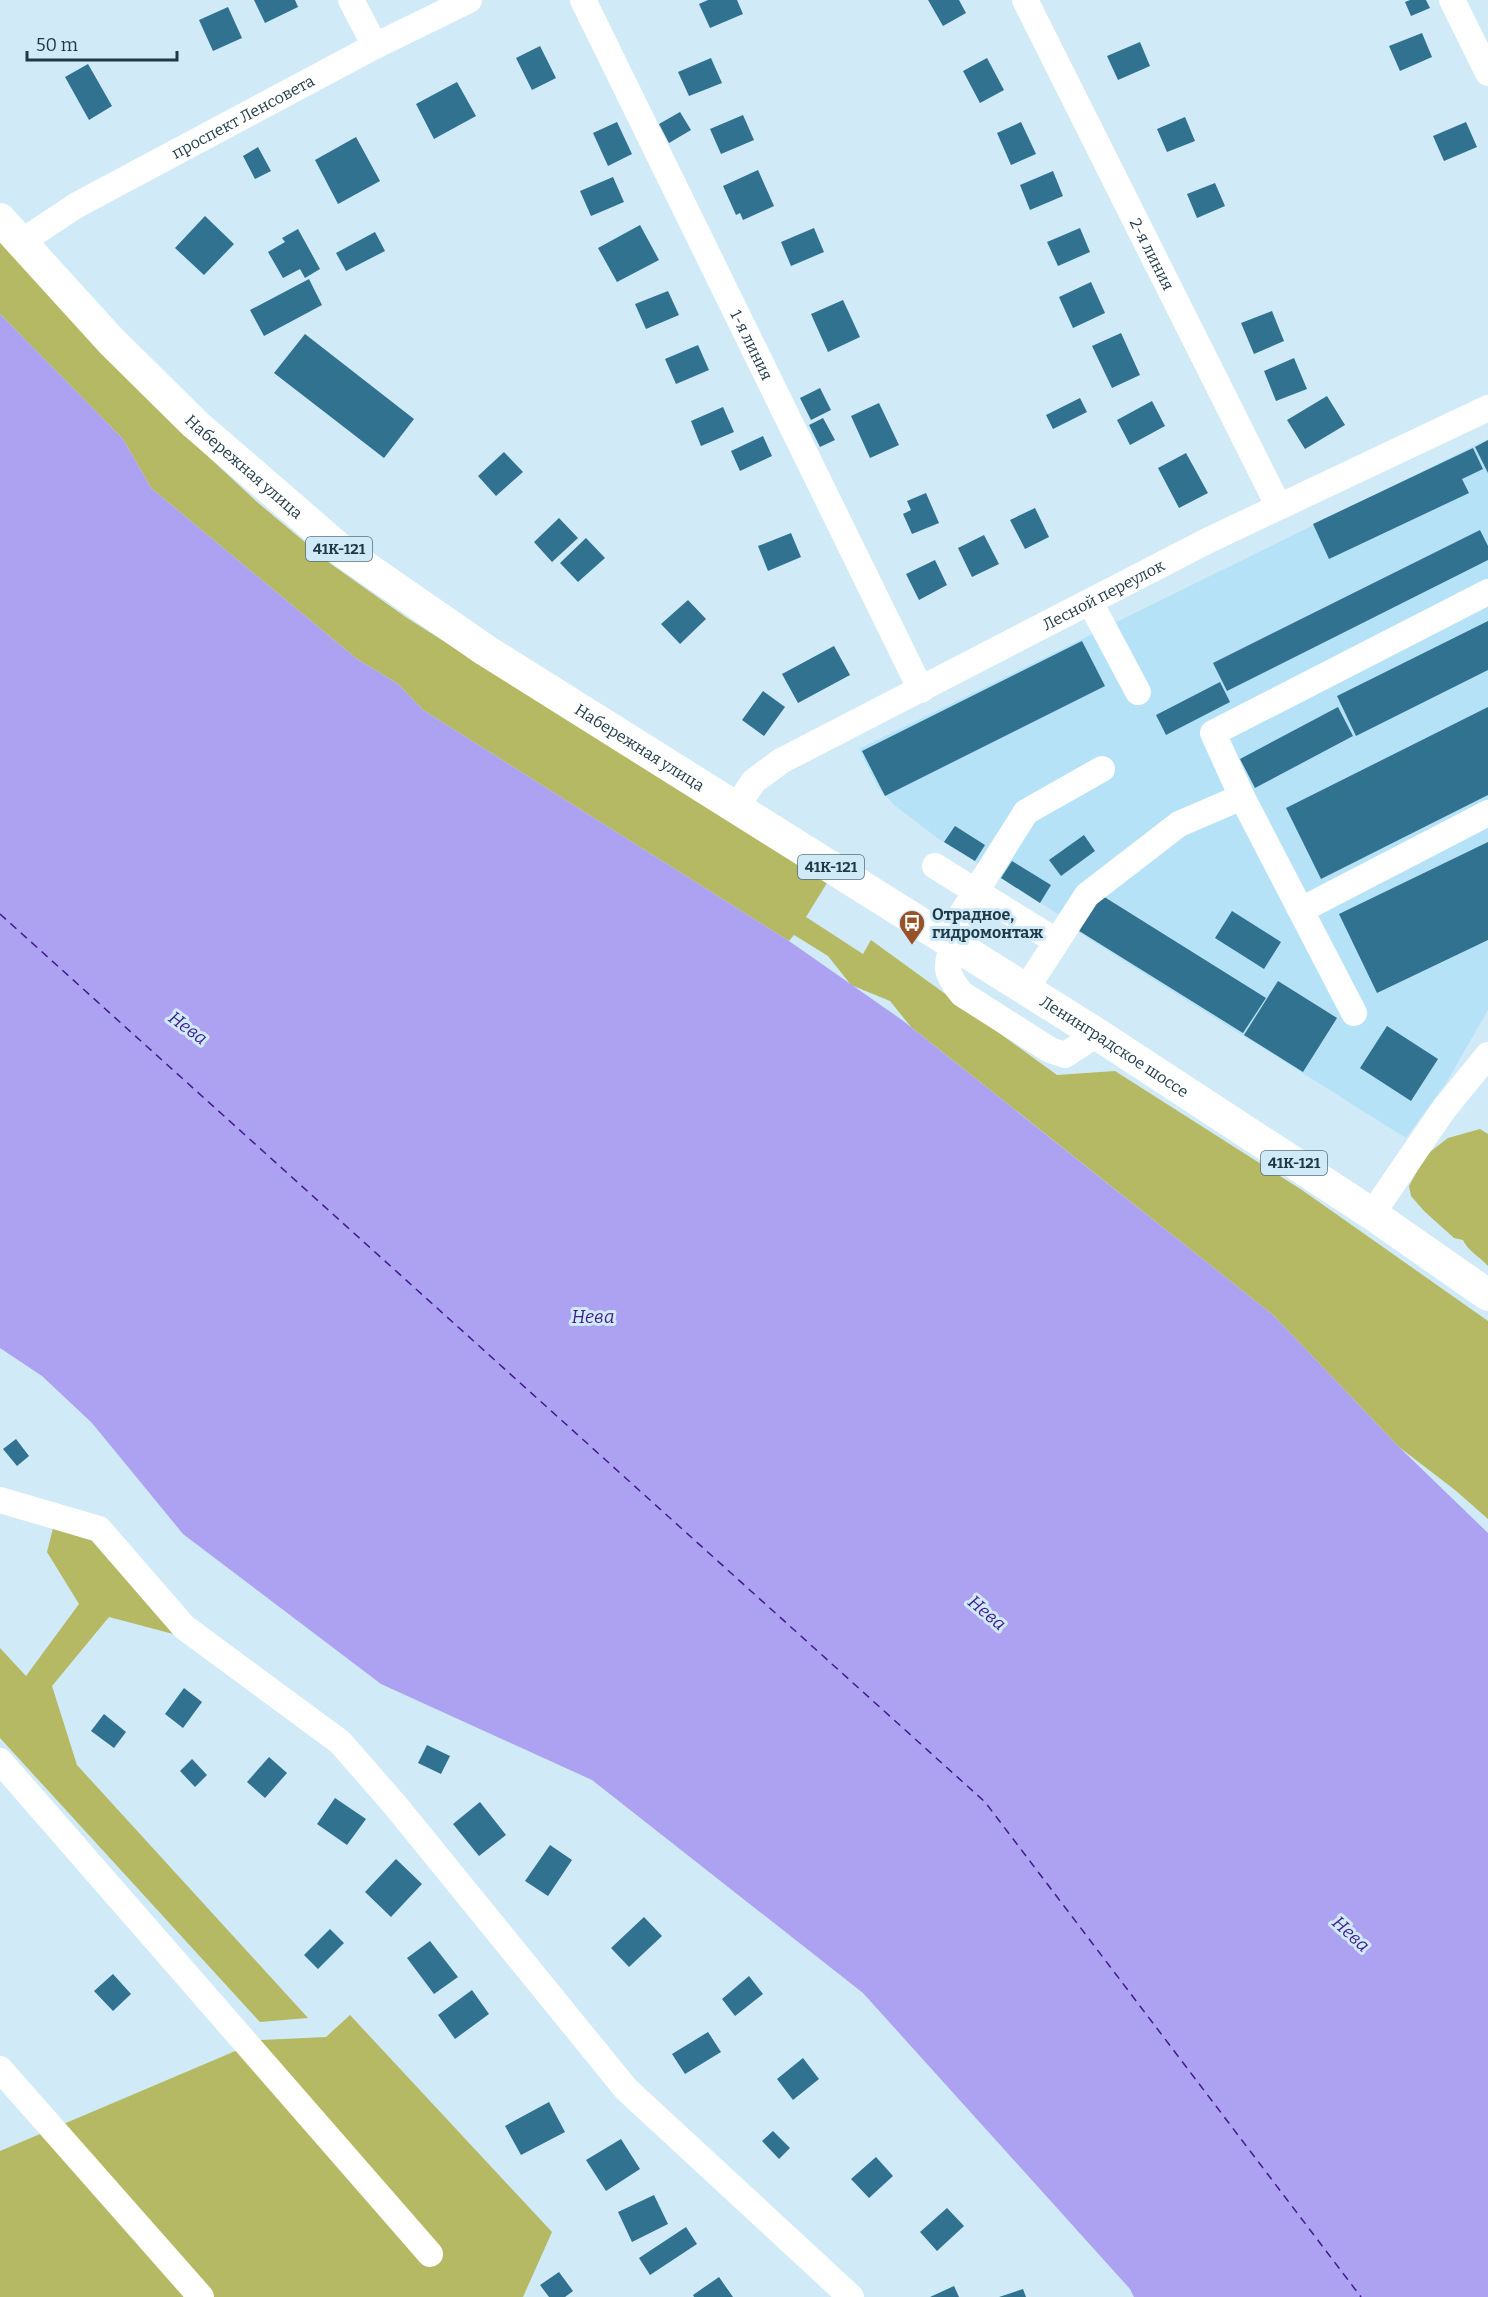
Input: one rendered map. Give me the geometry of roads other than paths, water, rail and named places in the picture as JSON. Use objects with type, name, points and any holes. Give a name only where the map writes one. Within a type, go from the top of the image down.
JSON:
[{"type":"main road","name":"Набережная улица","points":[[0,219],[111,341],[195,424],[342,551],[485,650],[736,807]]},
{"type":"main road","name":"Ленинградское шоссе","points":[[736,807],[1097,1034],[1372,1214],[1488,1295]]},
{"type":"street","points":[[351,0],[375,46]]},
{"type":"street","name":"проспект Ленсовета","points":[[21,242],[77,205],[375,46],[468,0]]},
{"type":"street","name":"1-я линия","points":[[583,0],[921,690]]},
{"type":"street","name":"2-я линия","points":[[1025,0],[1279,507]]},
{"type":"street","points":[[1452,0],[1488,73]]},
{"type":"street","name":"Лесной переулок","points":[[736,807],[754,781],[781,761],[1207,541],[1488,408]]},
{"type":"street","points":[[1354,1013],[1242,796],[1213,732],[1488,592]]},
{"type":"street","points":[[1090,602],[1138,692]]},
{"type":"street","points":[[1097,1034],[1065,1055],[1050,1050],[962,994],[952,982],[946,961],[950,942],[975,891],[1026,812],[1102,769]]},
{"type":"street","points":[[1026,989],[1087,895],[1179,824],[1242,796]]},
{"type":"street","points":[[1300,910],[1488,813]]},
{"type":"street","points":[[935,866],[1056,941]]},
{"type":"street","points":[[1372,1214],[1444,1109],[1488,1055]]},
{"type":"street","points":[[0,1500],[99,1529],[184,1627],[340,1742],[395,1804],[626,2089],[850,2297]]},
{"type":"street","points":[[0,1761],[429,2254]]},
{"type":"street","points":[[0,2069],[201,2297]]},
{"type":"water","name":"Нева","points":[[0,314],[123,439],[151,488],[357,659],[398,684],[423,710],[789,941],[902,1020],[1273,1315],[1399,1447],[1488,1533],[1488,2297],[1134,2297],[1130,2289],[863,1993],[592,1780],[381,1684],[183,1534],[92,1423],[42,1376],[0,1348]]},
{"type":"place","name":"Отрадное, гидромонтаж","points":[[912,946]]}]
